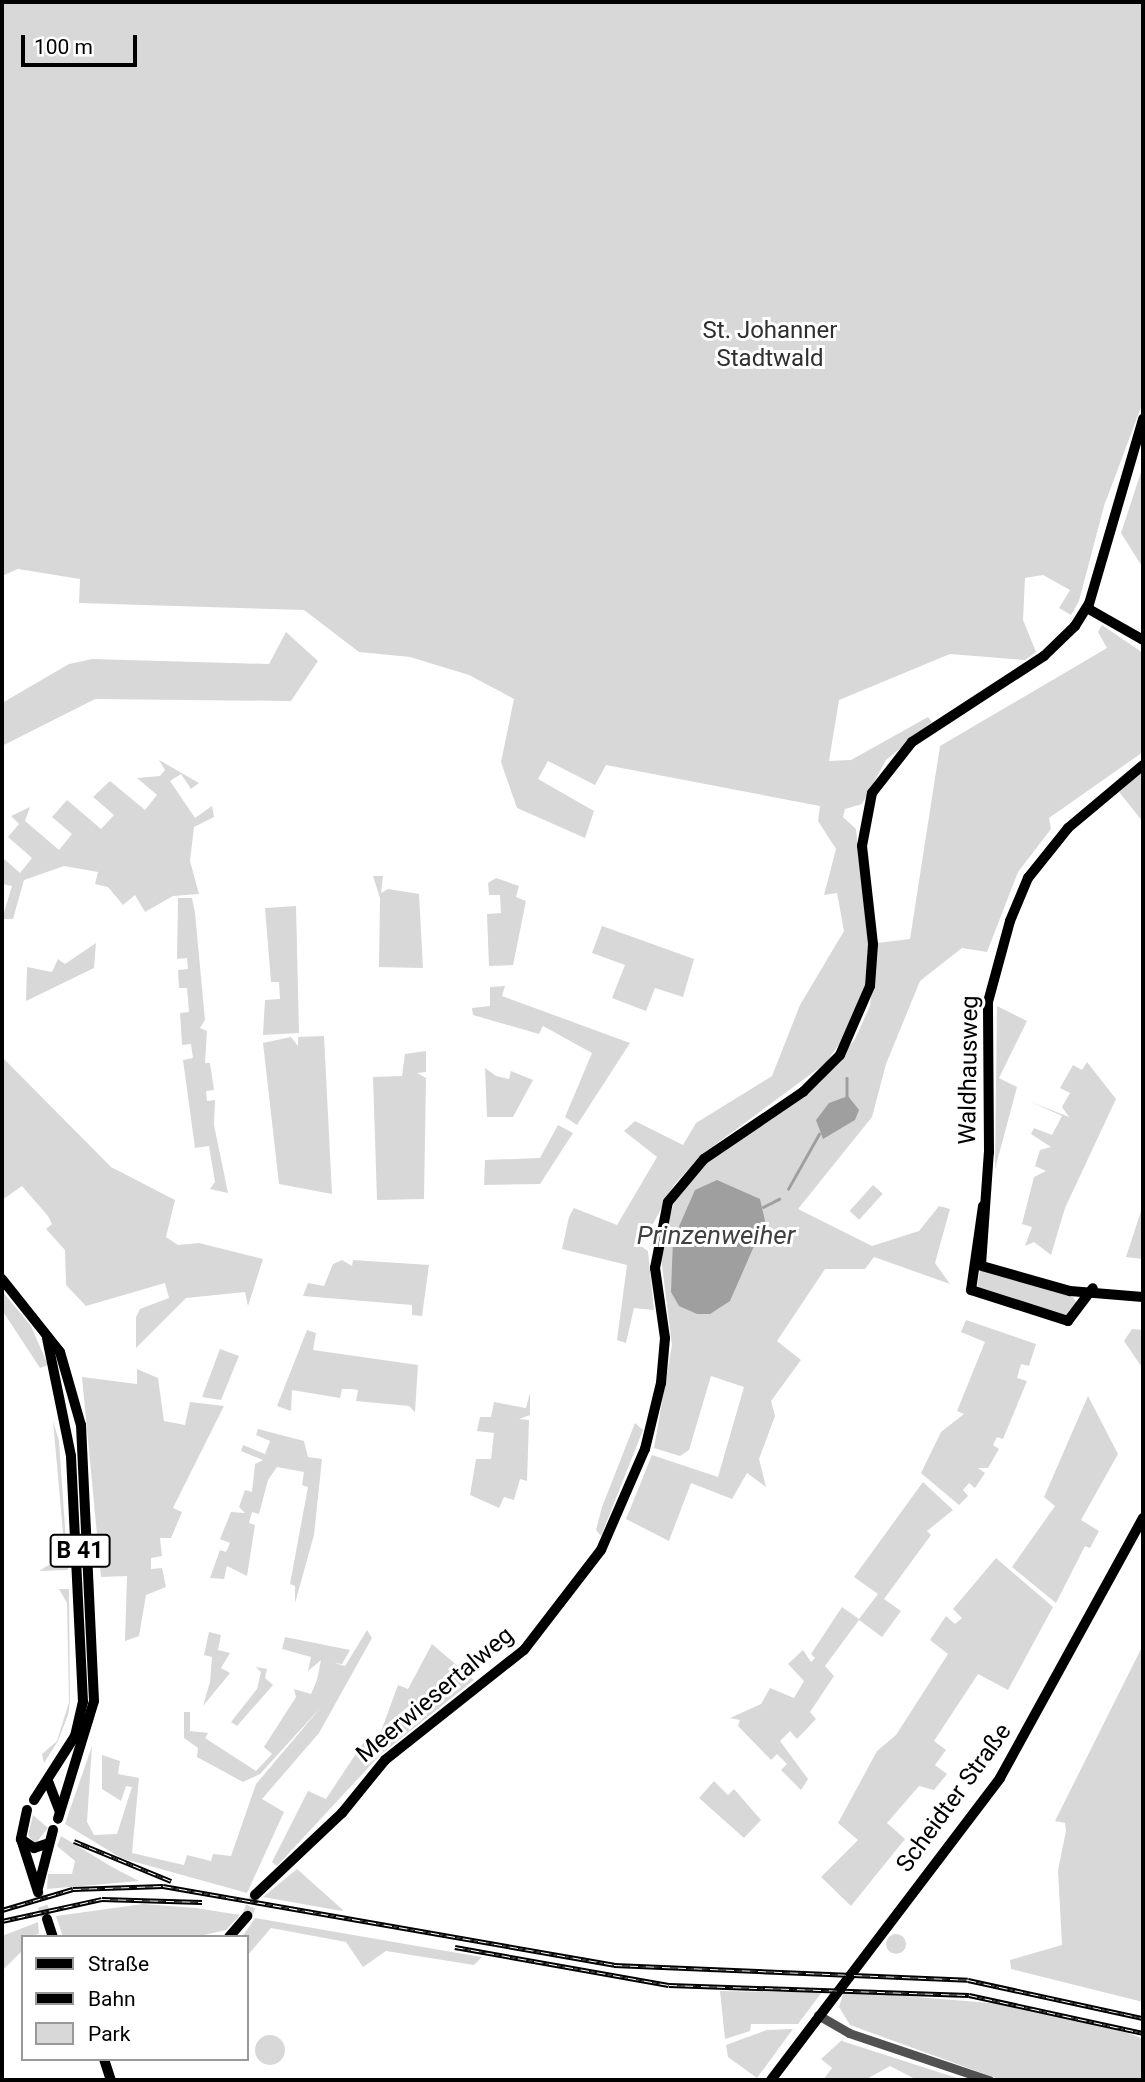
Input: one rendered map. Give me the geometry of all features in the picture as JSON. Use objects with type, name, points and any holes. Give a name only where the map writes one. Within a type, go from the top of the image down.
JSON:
[{"type":"main road","name":"Meerwiesertalweg","points":[[255,1895],[342,1813],[385,1760],[524,1650],[593,1564],[631,1487],[661,1384],[665,1338],[656,1242],[668,1202],[704,1159],[824,1074],[865,1004],[873,944],[862,825],[872,793],[912,742],[1044,656],[1087,608],[1143,419]]},
{"type":"main road","points":[[1087,608],[1143,640]]},
{"type":"main road","name":"Waldhausweg","points":[[977,1264],[988,1179],[988,1002],[1013,912],[1028,878],[1068,828],[1143,765]]},
{"type":"main road","points":[[1080,1295],[1073,1320],[1062,1320],[971,1290],[977,1264],[1080,1295],[1093,1289],[1143,1297]]},
{"type":"main road","name":"B 41","points":[[2,1279],[46,1332],[76,1396],[92,1550],[94,1701],[59,1816],[48,1781]]},
{"type":"main road","name":"B 41","points":[[46,1332],[68,1422],[80,1548],[83,1702],[75,1736],[31,1805],[21,1839],[38,1891],[53,1830]]},
{"type":"main road","name":"Scheidter Straße","points":[[771,2080],[1000,1778],[1143,1518]]},
{"type":"main road","points":[[21,1839],[34,1848],[49,1843]]},
{"type":"main road","points":[[231,1935],[247,1916]]},
{"type":"main road","points":[[47,1919],[52,1935]]},
{"type":"main road","points":[[105,2061],[111,2080]]},
{"type":"street","points":[[818,2015],[849,2033],[989,2080]]},
{"type":"green space","name":"St. Johanner Stadtwald","points":[[2,2],[1143,2],[1143,402],[1104,506],[1079,601],[1071,615],[1059,608],[1070,590],[1043,575],[1025,578],[1023,620],[1036,652],[1025,660],[950,654],[839,700],[829,761],[851,760],[928,717],[932,722],[886,760],[862,804],[845,809],[843,817],[856,829],[868,945],[865,985],[846,1034],[826,1063],[701,1155],[674,1185],[641,1246],[648,1251],[654,1310],[634,1308],[626,1343],[617,1340],[627,1265],[562,1249],[569,1217],[574,1208],[617,1225],[657,1157],[624,1131],[635,1121],[683,1145],[696,1123],[772,1076],[800,1005],[844,931],[837,893],[824,895],[836,849],[818,821],[820,806],[606,765],[595,785],[548,761],[538,779],[594,811],[585,838],[517,808],[501,762],[514,699],[469,675],[410,657],[359,652],[304,610],[79,603],[80,579],[18,569],[2,576]]},
{"type":"green space","points":[[1143,466],[1143,568],[1121,533]]},
{"type":"green space","points":[[1102,625],[1143,653],[1143,752],[1049,818],[1051,829],[1018,872],[987,952],[962,948],[920,981],[886,1064],[872,1117],[798,1209],[872,1246],[919,1231],[939,1206],[950,1209],[935,1263],[950,1284],[874,1257],[865,1269],[825,1269],[777,1341],[801,1360],[771,1401],[775,1416],[759,1459],[766,1487],[747,1473],[732,1499],[691,1483],[669,1541],[626,1519],[652,1455],[718,1477],[744,1387],[711,1376],[689,1450],[680,1456],[654,1448],[672,1345],[660,1250],[676,1196],[707,1161],[820,1083],[855,1039],[870,1006],[877,943],[910,939],[940,746],[1107,648],[1098,632]]},
{"type":"green space","points":[[286,632],[318,661],[291,701],[95,699],[2,746],[2,703],[69,664],[92,659],[269,664]]},
{"type":"green space","points":[[159,760],[199,783],[191,789],[181,774],[170,781],[195,818],[212,806],[214,817],[194,827],[190,861],[199,894],[173,896],[145,912],[135,895],[123,905],[108,887],[95,884],[98,872],[64,866],[24,880],[13,919],[2,919],[12,886],[2,884],[2,857],[20,873],[32,858],[8,837],[19,824],[11,816],[30,807],[25,821],[59,850],[72,834],[52,817],[67,800],[101,829],[114,815],[93,797],[110,781],[145,810],[157,795],[137,778],[160,776],[165,770]]},
{"type":"green space","points":[[1143,771],[1143,822],[1119,792]]},
{"type":"green space","points":[[373,876],[383,876],[381,893],[388,889],[419,894],[423,968],[379,967],[380,898]]},
{"type":"green space","points":[[496,878],[519,886],[516,897],[526,901],[513,965],[489,966],[487,914],[501,913],[500,895],[489,895],[488,883]]},
{"type":"green space","points":[[178,898],[192,898],[195,913],[205,1020],[200,1028],[207,1031],[205,1063],[210,1063],[214,1090],[206,1091],[207,1101],[215,1100],[214,1125],[228,1193],[210,1189],[215,1182],[209,1146],[195,1148],[183,1060],[193,1058],[191,1044],[182,1045],[180,1013],[189,1012],[187,988],[179,988],[178,970],[188,969],[187,958],[177,959]]},
{"type":"green space","points":[[296,906],[299,1033],[263,1035],[265,1000],[280,999],[279,982],[271,982],[265,908]]},
{"type":"green space","points":[[602,926],[694,959],[683,997],[655,988],[646,1011],[612,998],[625,965],[592,953]]},
{"type":"green space","points":[[96,943],[94,968],[26,1001],[27,967],[52,972],[58,959],[65,964]]},
{"type":"green space","points":[[505,986],[502,996],[630,1043],[577,1125],[565,1117],[592,1053],[543,1026],[539,1034],[473,1015],[472,1008],[490,1006],[490,987]]},
{"type":"green space","points":[[997,1006],[1027,1021],[999,1078],[1017,1087],[995,1169]]},
{"type":"green space","points":[[324,1036],[332,1194],[279,1184],[263,1043],[291,1037],[298,1046],[298,1037]]},
{"type":"green space","points":[[426,1051],[426,1072],[417,1073],[426,1078],[424,1199],[377,1200],[373,1077],[402,1076],[405,1054]]},
{"type":"green space","points":[[2,1057],[111,1167],[175,1200],[166,1237],[178,1245],[199,1243],[263,1259],[248,1306],[245,1292],[186,1298],[136,1348],[136,1317],[140,1309],[169,1298],[165,1283],[86,1306],[66,1285],[65,1250],[46,1229],[52,1224],[48,1216],[22,1186],[2,1200]]},
{"type":"green space","points":[[1087,1062],[1116,1099],[1065,1208],[1051,1255],[1034,1242],[1025,1246],[1032,1227],[1022,1224],[1034,1177],[1046,1171],[1035,1166],[1040,1150],[1051,1147],[1031,1134],[1034,1128],[1052,1135],[1062,1116],[1031,1102],[1069,1117],[1062,1107],[1070,1093],[1060,1088],[1073,1065],[1082,1070]]},
{"type":"green space","points":[[485,1068],[496,1076],[509,1079],[511,1071],[533,1080],[513,1117],[487,1117]]},
{"type":"green space","points":[[558,1125],[573,1133],[540,1184],[484,1185],[485,1160],[540,1158]]},
{"type":"green space","points":[[873,1185],[883,1194],[859,1220],[850,1211]]},
{"type":"green space","points":[[1143,1205],[1143,1259],[1126,1257]]},
{"type":"green space","points":[[342,1260],[352,1266],[353,1260],[429,1265],[422,1316],[412,1315],[412,1305],[303,1296],[308,1283],[324,1286],[333,1264]]},
{"type":"green space","points":[[980,1270],[1073,1297],[1077,1304],[1069,1317],[977,1289]]},
{"type":"green space","points":[[2,1291],[31,1326],[48,1365],[40,1368],[2,1310]]},
{"type":"green space","points":[[966,1320],[1036,1344],[1029,1366],[1021,1364],[1017,1378],[1027,1381],[1003,1439],[997,1437],[993,1445],[999,1449],[988,1468],[978,1468],[985,1473],[975,1488],[969,1483],[963,1490],[968,1496],[959,1505],[921,1473],[941,1432],[964,1414],[957,1411],[985,1342],[961,1332]]},
{"type":"green space","points":[[1132,1329],[1143,1330],[1143,1369],[1124,1341]]},
{"type":"green space","points":[[307,1330],[316,1333],[313,1350],[418,1365],[415,1412],[409,1406],[356,1401],[358,1390],[352,1389],[342,1389],[340,1398],[292,1390],[291,1411],[277,1406]]},
{"type":"green space","points":[[220,1349],[239,1356],[221,1400],[202,1397]]},
{"type":"green space","points":[[137,1369],[158,1378],[164,1421],[185,1425],[190,1402],[224,1406],[173,1508],[182,1512],[171,1538],[160,1538],[162,1556],[151,1558],[151,1569],[162,1568],[166,1587],[146,1595],[139,1636],[125,1641],[127,1576],[101,1577],[82,1377],[137,1384]]},
{"type":"green space","points":[[530,1393],[530,1415],[519,1419],[529,1420],[527,1481],[520,1479],[514,1500],[504,1497],[499,1508],[470,1495],[476,1459],[491,1459],[494,1433],[477,1431],[480,1417],[491,1417],[494,1402],[526,1408]]},
{"type":"green space","points":[[1088,1396],[1118,1454],[1081,1520],[1099,1531],[1090,1548],[1085,1546],[1056,1603],[1012,1567],[1055,1506],[1044,1497]]},
{"type":"green space","points":[[53,1421],[59,1441],[68,1570],[39,1571],[65,1555]]},
{"type":"green space","points":[[635,1423],[643,1430],[601,1536],[596,1530],[602,1507]]},
{"type":"green space","points":[[258,1429],[304,1441],[308,1457],[322,1459],[314,1535],[295,1603],[295,1586],[290,1584],[308,1487],[302,1485],[304,1472],[277,1467],[268,1480],[259,1514],[252,1512],[249,1523],[255,1525],[247,1576],[227,1566],[224,1579],[210,1578],[220,1550],[226,1552],[230,1543],[220,1539],[231,1512],[245,1513],[239,1507],[245,1490],[252,1492],[255,1464],[263,1460],[241,1451],[243,1445],[265,1454],[270,1441],[256,1435]]},
{"type":"green space","points":[[923,1482],[953,1510],[927,1531],[931,1535],[884,1599],[901,1611],[882,1637],[859,1620],[825,1666],[834,1676],[810,1712],[816,1719],[797,1739],[790,1731],[780,1741],[808,1779],[801,1790],[781,1770],[787,1764],[777,1754],[771,1760],[738,1726],[740,1720],[730,1718],[761,1704],[770,1688],[794,1698],[804,1681],[788,1664],[803,1650],[811,1662],[815,1658],[811,1654],[842,1607],[859,1619],[878,1594],[854,1577]]},
{"type":"green space","points":[[996,1558],[1053,1607],[1008,1690],[978,1674],[934,1741],[946,1750],[935,1765],[947,1774],[934,1790],[919,1786],[887,1823],[905,1839],[851,1906],[821,1877],[858,1840],[838,1823],[877,1751],[896,1735],[948,1654],[930,1640],[946,1616],[955,1624],[962,1618],[953,1609]]},
{"type":"green space","points":[[59,1589],[69,1589],[70,1702],[58,1741],[44,1763],[42,1754],[57,1741],[69,1702],[67,1603]]},
{"type":"green space","points":[[367,1630],[372,1638],[319,1733],[262,1799],[284,1812],[247,1893],[121,1858],[65,1824],[92,1746],[87,1822],[94,1835],[117,1834],[132,1787],[126,1786],[121,1801],[102,1789],[102,1755],[120,1761],[118,1774],[139,1778],[132,1853],[184,1865],[187,1855],[211,1861],[213,1854],[231,1856],[256,1784],[322,1706],[260,1774],[243,1782],[197,1757],[198,1748],[184,1738],[184,1712],[190,1712],[190,1731],[208,1733],[205,1738],[256,1771],[272,1754],[264,1747],[296,1697],[294,1689],[311,1694],[317,1680],[321,1660],[308,1671],[311,1657],[282,1649],[285,1637],[350,1650],[342,1664],[334,1663],[345,1666]]},
{"type":"green space","points":[[209,1632],[221,1635],[218,1650],[230,1653],[221,1668],[230,1673],[203,1706],[210,1682],[212,1657],[204,1655]]},
{"type":"green space","points":[[432,1644],[474,1680],[380,1755],[277,1866],[272,1862],[308,1791],[326,1799],[365,1740],[376,1745],[398,1685],[408,1689]]},
{"type":"green space","points":[[1143,1645],[1143,2002],[1011,1969],[1010,1960],[1062,1945],[1058,1870],[1066,1831],[1065,1823],[1055,1821]]},
{"type":"green space","points":[[256,1667],[267,1669],[265,1678],[273,1685],[237,1726],[231,1722],[257,1689],[261,1672]]},
{"type":"green space","points":[[714,1781],[728,1795],[734,1789],[761,1820],[744,1838],[699,1798]]},
{"type":"green space","points":[[33,1815],[48,1828],[35,1844],[28,1835]]},
{"type":"green space","points":[[61,1836],[139,1881],[47,1889],[48,1874],[72,1874],[75,1861],[57,1846]]},
{"type":"green space","points":[[297,1869],[343,1910],[263,1897]]},
{"type":"green space","points":[[143,1904],[240,1915],[226,1930],[204,1935],[62,1935],[56,1916]]},
{"type":"green space","points":[[255,1918],[482,1957],[474,1965],[386,1951],[363,1967],[346,1942],[271,1928],[248,1955],[248,1935],[243,1935]]},
{"type":"green space","points":[[38,1922],[39,1934],[21,1935],[21,1952],[2,1971],[2,1936]]},
{"type":"green space","points":[[896,1934],[903,1937],[906,1944],[903,1951],[896,1954],[889,1951],[886,1944],[889,1937]]},
{"type":"green space","points":[[720,1991],[822,1992],[798,2024],[751,2024],[750,2031],[725,2039]]},
{"type":"green space","points":[[844,1991],[1014,2005],[1128,2033],[1143,2039],[1143,2080],[1001,2080],[850,2025],[839,2007]]},
{"type":"green space","points":[[793,2029],[757,2078],[728,2057],[726,2045],[767,2030]]},
{"type":"green space","points":[[270,2035],[281,2039],[285,2050],[281,2061],[270,2065],[259,2061],[255,2050],[259,2039]]},
{"type":"green space","points":[[843,2039],[842,2041],[963,2080],[917,2080],[890,2066],[865,2080],[823,2080],[832,2068],[821,2059]]},
{"type":"water","points":[[848,1096],[859,1110],[855,1120],[823,1139],[816,1120],[829,1103]]},
{"type":"water","name":"Prinzenweiher","points":[[717,1180],[760,1199],[765,1221],[730,1301],[710,1314],[697,1314],[679,1306],[671,1292],[673,1240],[695,1190]]},
{"type":"waterway","points":[[847,1078],[847,1099]]},
{"type":"waterway","points":[[788,1189],[819,1134]]},
{"type":"waterway","points":[[763,1207],[779,1199]]},
{"type":"tunnel","points":[[38,1892],[47,1919]]},
{"type":"tunnel","points":[[247,1916],[255,1895]]},
{"type":"railway","points":[[74,1841],[171,1881]]},
{"type":"railway","points":[[2,1910],[73,1889],[163,1886],[614,1965],[968,1980],[1143,2018]]},
{"type":"railway","points":[[2,1921],[102,1899],[202,1902]]},
{"type":"railway","points":[[455,1947],[669,1985],[969,1995],[1143,2033]]}]
